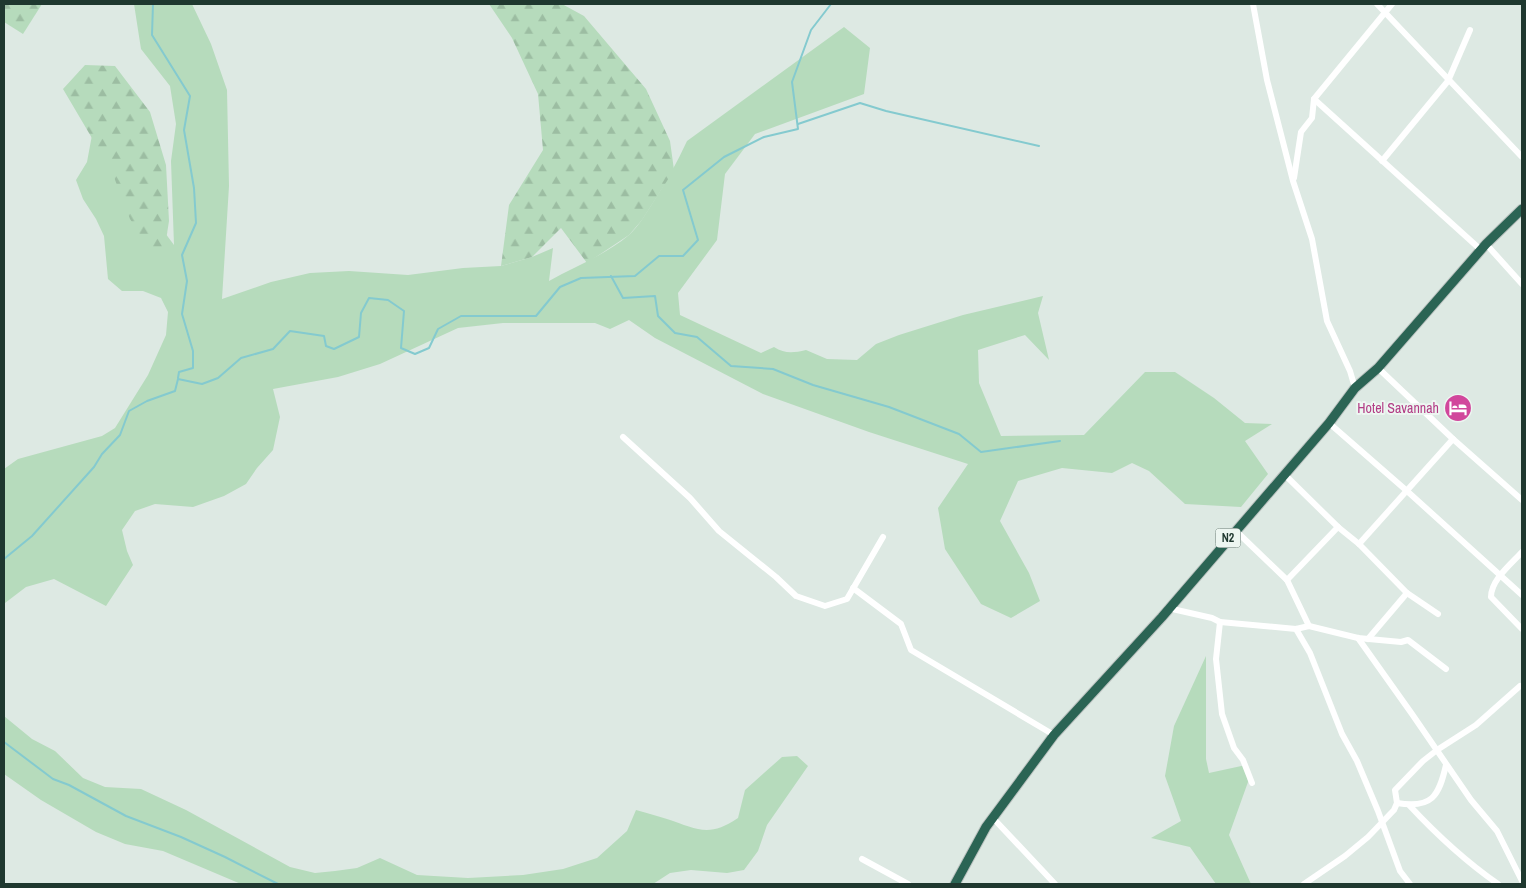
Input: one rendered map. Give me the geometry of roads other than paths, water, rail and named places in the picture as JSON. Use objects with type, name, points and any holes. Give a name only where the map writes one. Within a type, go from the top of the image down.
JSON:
[{"type":"highway","name":"N2","points":[[954,884],[993,818],[1054,735],[1168,608],[1329,423],[1355,388],[1378,368],[1483,247],[1522,209]]},
{"type":"street","points":[[1253,4],[1267,80],[1293,181],[1312,239],[1327,321],[1350,371],[1355,388]]},
{"type":"street","points":[[1377,4],[1522,157]]},
{"type":"street","points":[[1293,181],[1301,132],[1312,118],[1314,99],[1392,4]]},
{"type":"street","points":[[1382,161],[1448,80],[1470,30]]},
{"type":"street","points":[[1314,99],[1382,161],[1483,247],[1522,284]]},
{"type":"street","points":[[1378,368],[1453,439],[1522,500]]},
{"type":"street","points":[[1329,423],[1522,595]]},
{"type":"street","points":[[623,437],[690,498],[719,531],[776,577],[796,596],[825,606],[847,599],[883,537]]},
{"type":"street","points":[[1358,544],[1453,439]]},
{"type":"street","points":[[1284,474],[1407,593],[1438,614]]},
{"type":"street","points":[[1287,580],[1338,526]]},
{"type":"street","points":[[1235,530],[1287,580],[1309,626]]},
{"type":"street","points":[[1522,552],[1491,590],[1491,597],[1522,629]]},
{"type":"street","points":[[853,588],[900,624],[912,650],[1054,735]]},
{"type":"street","points":[[1368,639],[1407,593]]},
{"type":"street","points":[[1168,608],[1212,618],[1220,622],[1296,629],[1309,626],[1358,638],[1401,642],[1408,640],[1446,669]]},
{"type":"street","points":[[1220,622],[1216,659],[1222,714],[1234,748],[1242,760],[1252,783]]},
{"type":"street","points":[[1296,629],[1310,653],[1342,734],[1356,761],[1382,823],[1400,871],[1410,884]]},
{"type":"street","points":[[1358,638],[1470,800],[1496,831],[1522,881]]},
{"type":"street","points":[[1304,884],[1345,856],[1382,823],[1398,803],[1395,790],[1423,760],[1476,725],[1520,686]]},
{"type":"street","points":[[1398,803],[1409,805],[1429,801],[1433,798],[1442,781],[1446,765]]},
{"type":"street","points":[[1409,805],[1436,834],[1498,884]]},
{"type":"street","points":[[993,818],[1055,884]]},
{"type":"street","points":[[862,859],[908,884]]},
{"type":"waterway","points":[[153,4],[152,35],[190,96],[184,130],[194,188],[196,223],[182,255],[187,281],[182,314],[193,351],[193,368],[179,372],[178,378]]},
{"type":"waterway","points":[[4,559],[32,536],[94,467],[102,454],[120,435],[129,411],[147,401],[175,391],[178,379],[202,384],[218,378],[241,358],[273,349],[290,331],[324,336],[326,346],[334,349],[359,337],[361,313],[369,298],[388,300],[404,311],[401,348],[415,354],[429,348],[438,329],[461,316],[536,316],[560,287],[581,278],[635,276],[659,256],[683,256],[698,240],[683,190],[724,157],[764,137],[798,129],[792,82],[811,30],[831,4]]},
{"type":"waterway","points":[[798,124],[860,103],[886,111],[1039,146]]},
{"type":"waterway","points":[[611,276],[623,298],[655,296],[658,316],[675,333],[697,337],[731,366],[773,369],[813,385],[889,407],[959,434],[981,452],[1060,441]]},
{"type":"waterway","points":[[4,742],[53,779],[69,785],[126,816],[181,837],[278,884]]},
{"type":"place","name":"Hotel Savannah","points":[[1458,408]]}]
